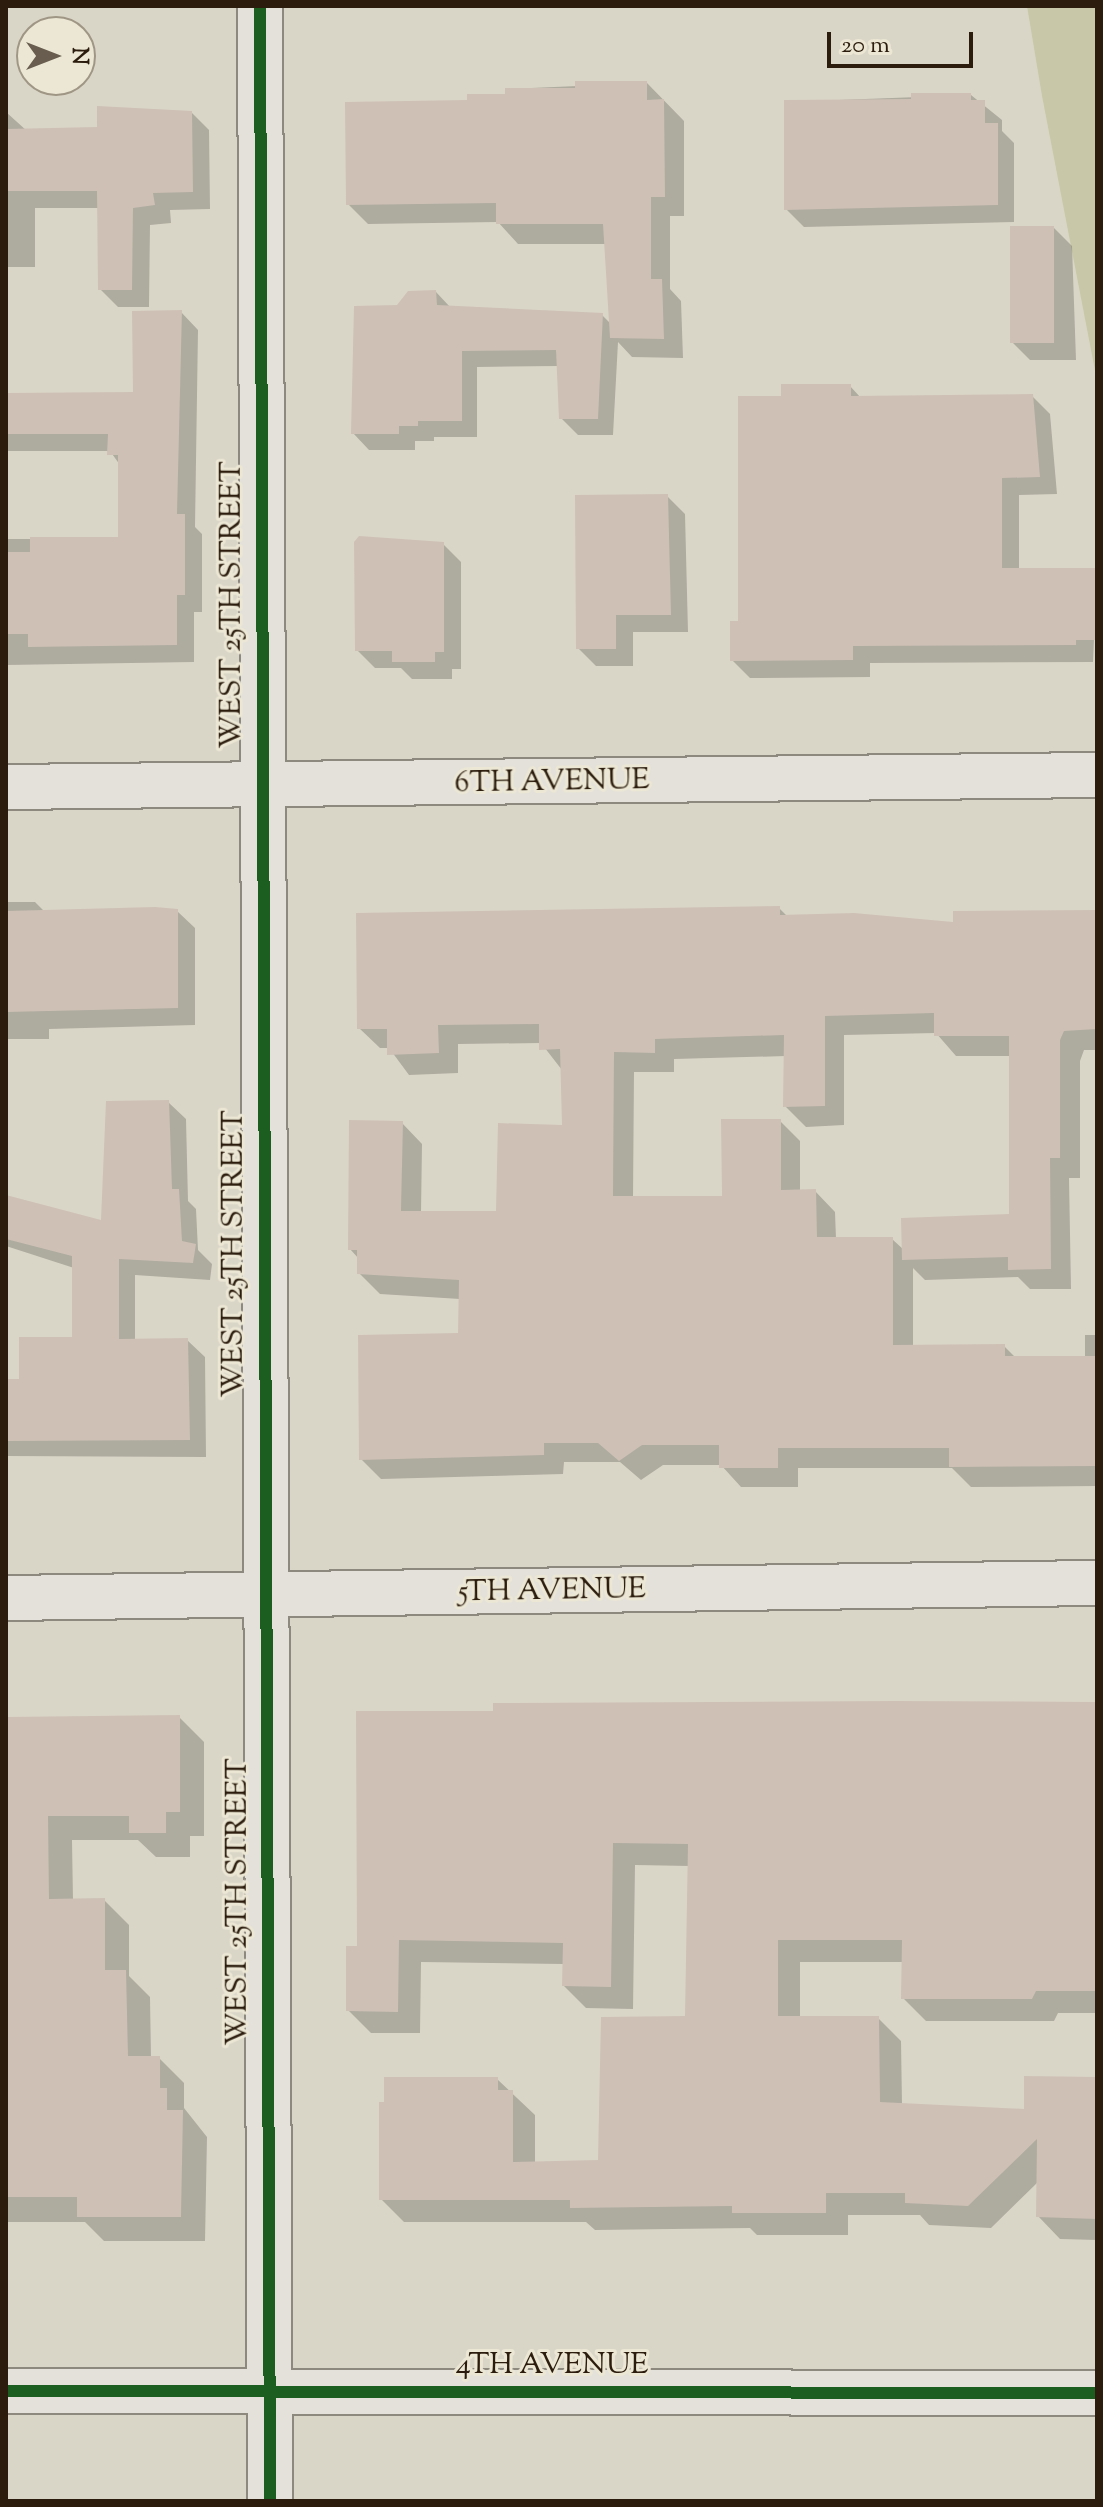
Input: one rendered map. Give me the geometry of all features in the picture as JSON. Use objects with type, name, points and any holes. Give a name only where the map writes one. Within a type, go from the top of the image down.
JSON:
[{"type":"street","name":"WEST 25TH STREET","points":[[260,6],[259,788],[270,2501]]},
{"type":"street","name":"6TH AVENUE","points":[[6,787],[259,788],[1097,775]]},
{"type":"street","name":"5TH AVENUE","points":[[6,1598],[263,1597],[1097,1583]]},
{"type":"street","name":"4TH AVENUE","points":[[6,2391],[1097,2393]]},
{"type":"green space","points":[[1027,6],[1097,6],[1097,381],[1042,96]]},
{"type":"building","points":[[575,81],[647,81],[647,100],[664,99],[665,197],[651,197],[651,279],[662,279],[664,339],[610,338],[603,224],[496,224],[496,203],[346,205],[345,102],[467,100],[467,94],[505,94],[505,88],[575,88]]},
{"type":"building","points":[[911,93],[971,93],[971,100],[985,100],[985,123],[998,123],[998,205],[784,210],[784,100],[911,99]]},
{"type":"building","points":[[97,106],[192,111],[193,192],[153,193],[155,205],[133,208],[132,290],[98,290],[97,191],[6,191],[6,129],[97,127]]},
{"type":"building","points":[[1010,226],[1054,226],[1054,343],[1010,343]]},
{"type":"building","points":[[436,290],[437,305],[603,313],[598,419],[559,419],[556,350],[462,351],[462,421],[418,421],[418,426],[399,426],[399,434],[351,434],[354,306],[397,305],[408,291]]},
{"type":"building","points":[[182,310],[177,514],[185,514],[185,595],[177,595],[177,645],[28,647],[28,634],[6,634],[6,552],[30,552],[30,537],[118,537],[118,455],[107,455],[108,434],[6,434],[6,393],[133,392],[132,311]]},
{"type":"building","points":[[781,384],[851,384],[851,396],[1033,394],[1040,477],[1002,478],[1002,568],[1097,568],[1097,640],[1076,640],[1076,645],[853,646],[853,660],[730,661],[730,621],[738,621],[738,396],[781,396]]},
{"type":"building","points":[[668,494],[671,615],[616,615],[616,649],[576,649],[575,495]]},
{"type":"building","points":[[359,536],[444,542],[444,652],[435,652],[435,662],[392,662],[392,651],[355,651],[354,542]]},
{"type":"building","points":[[780,906],[780,915],[854,913],[953,922],[953,911],[1097,910],[1097,1029],[1064,1031],[1060,1040],[1060,1158],[1050,1158],[1051,1269],[1008,1270],[1008,1257],[902,1260],[901,1218],[1009,1214],[1009,1036],[934,1036],[934,1013],[825,1016],[825,1106],[783,1107],[784,1035],[655,1039],[655,1053],[614,1052],[613,1196],[722,1196],[721,1119],[781,1119],[781,1190],[816,1189],[817,1237],[893,1237],[893,1345],[1005,1344],[1005,1356],[1097,1356],[1097,1466],[949,1467],[949,1448],[778,1448],[778,1468],[719,1468],[719,1445],[642,1445],[619,1461],[598,1443],[544,1443],[544,1455],[359,1460],[358,1335],[458,1333],[459,1280],[357,1274],[357,1250],[348,1250],[349,1120],[403,1121],[401,1211],[496,1211],[498,1123],[562,1125],[560,1049],[539,1050],[539,1024],[438,1025],[439,1053],[387,1055],[387,1029],[357,1029],[356,913]]},
{"type":"building","points":[[178,909],[178,1008],[6,1012],[6,911]]},
{"type":"building","points":[[169,1100],[172,1189],[179,1189],[182,1241],[196,1244],[193,1263],[119,1259],[119,1339],[188,1338],[190,1440],[6,1441],[6,1379],[19,1379],[19,1337],[72,1337],[72,1256],[6,1239],[6,1195],[101,1220],[106,1101]]},
{"type":"building","points":[[1097,1702],[1097,1991],[1036,1991],[1032,1999],[901,1999],[902,1940],[778,1940],[778,2016],[879,2016],[880,2102],[1024,2109],[1024,2076],[1097,2077],[1097,2219],[1036,2217],[1037,2139],[968,2206],[905,2203],[905,2193],[826,2193],[826,2213],[732,2213],[732,2206],[570,2208],[570,2200],[379,2200],[379,2102],[384,2102],[384,2077],[498,2077],[498,2090],[513,2090],[513,2162],[598,2160],[601,2017],[685,2016],[688,1844],[613,1843],[611,1987],[562,1986],[563,1943],[399,1940],[398,2012],[346,2011],[346,1946],[357,1946],[356,1711],[493,1711],[493,1703]]},
{"type":"building","points":[[180,1715],[180,1812],[166,1812],[166,1833],[129,1833],[129,1816],[48,1816],[49,1899],[105,1898],[105,1970],[126,1970],[128,2056],[160,2056],[160,2088],[167,2088],[167,2110],[183,2110],[181,2217],[77,2217],[77,2197],[6,2197],[6,1717]]},
{"type":"cycle path","points":[[260,6],[270,2501]]},
{"type":"cycle path","points":[[6,2391],[1097,2393]]}]
